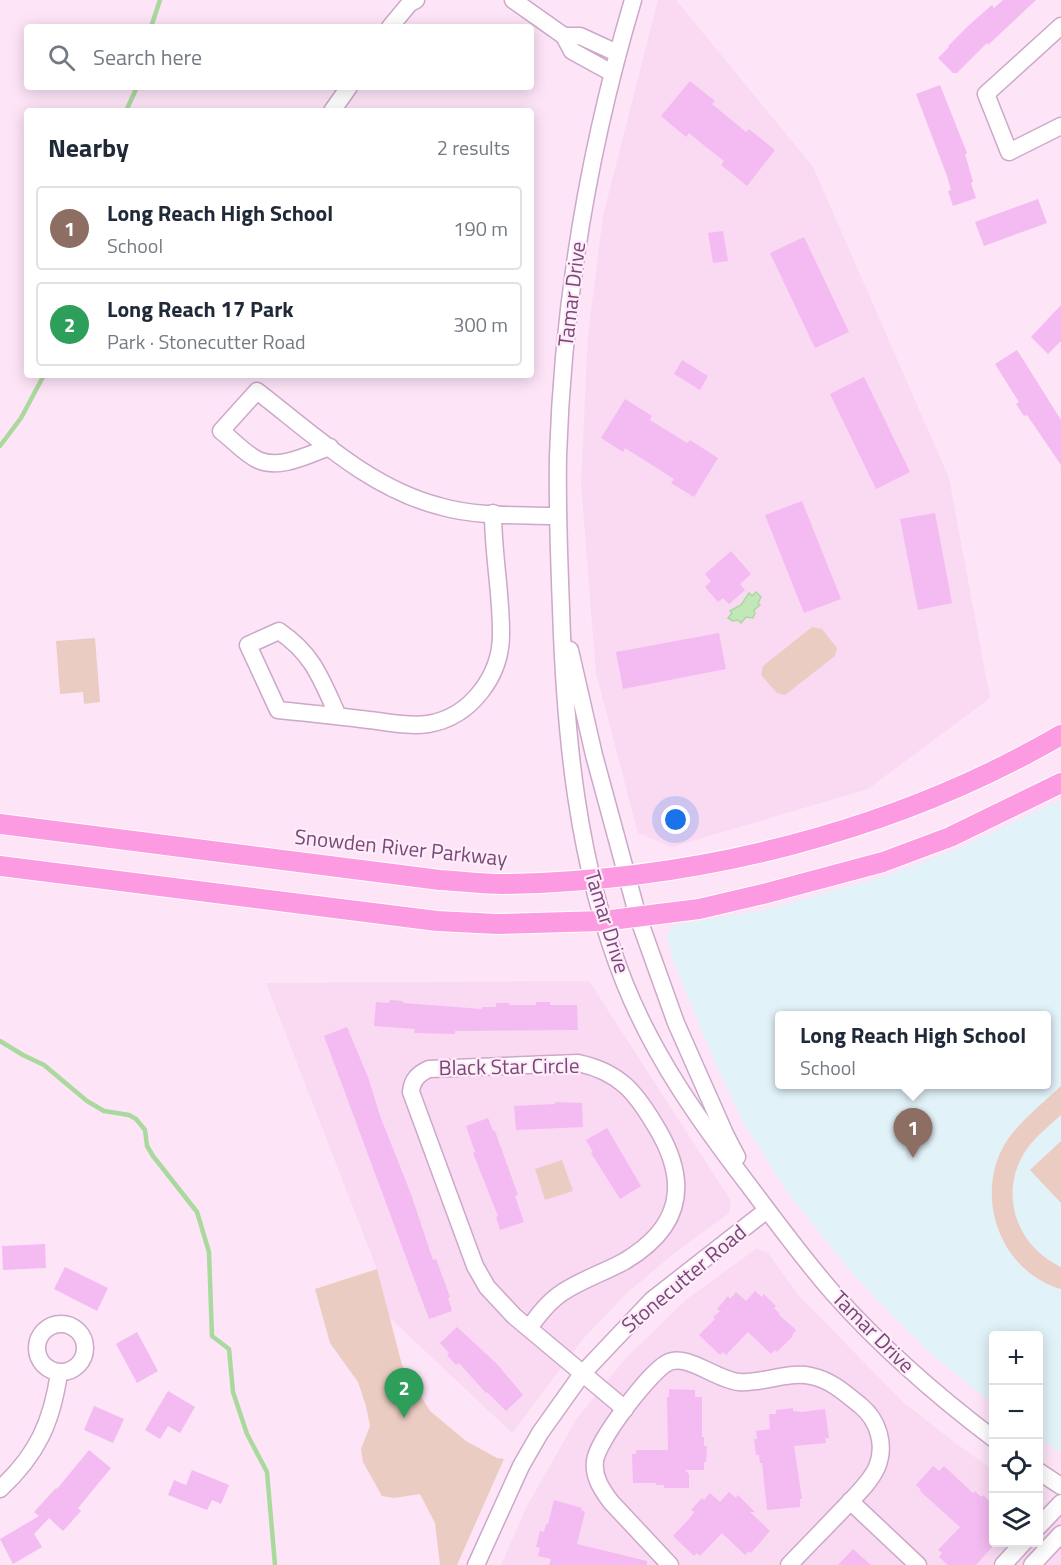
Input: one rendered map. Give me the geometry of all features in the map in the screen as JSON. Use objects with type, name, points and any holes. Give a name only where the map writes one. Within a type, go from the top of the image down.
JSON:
[{"type":"main road","name":"Snowden River Parkway","points":[[0,824],[440,880],[501,884],[593,880],[720,861],[809,841],[849,829],[931,798],[990,772],[1061,735]]},
{"type":"main road","points":[[0,866],[437,921],[497,924],[603,921],[699,909],[883,862],[950,837],[1061,783]]},
{"type":"street","points":[[392,24],[410,3],[416,0]]},
{"type":"street","points":[[513,0],[564,36],[572,51],[612,73]]},
{"type":"street","name":"Tamar Drive","points":[[633,0],[612,73],[590,174],[570,305],[562,378],[558,454],[563,680],[569,755],[579,820],[603,921],[625,983],[654,1046],[679,1089],[716,1142],[814,1270],[873,1335],[918,1378],[989,1436]]},
{"type":"street","points":[[1061,26],[986,94],[1009,152],[1061,126]]},
{"type":"street","points":[[564,36],[580,36],[617,53]]},
{"type":"street","points":[[334,108],[347,90]]},
{"type":"street","points":[[330,447],[280,464],[268,464],[256,459],[221,431],[257,391],[378,481],[419,500],[441,507],[493,513],[558,516]]},
{"type":"street","points":[[338,716],[316,667],[292,640],[279,631],[248,645],[278,710],[413,725],[428,724],[456,714],[471,703],[485,687],[494,672],[498,656],[501,633],[493,513]]},
{"type":"street","name":"Tamar Drive","points":[[560,595],[575,678],[638,917],[676,1023],[699,1077],[726,1136],[767,1210]]},
{"type":"street","name":"Black Star Circle","points":[[529,1328],[551,1301],[564,1291],[624,1261],[654,1240],[663,1229],[670,1214],[677,1183],[668,1147],[634,1093],[611,1074],[599,1068],[578,1063],[429,1069],[415,1078],[411,1085],[411,1092],[475,1266],[487,1287],[529,1328],[625,1409]]},
{"type":"street","name":"Stonecutter Road","points":[[476,1565],[521,1466],[540,1433],[582,1374],[652,1300],[767,1210]]},
{"type":"street","points":[[670,1565],[611,1502],[598,1481],[595,1461],[599,1444],[625,1409],[658,1371],[666,1364],[676,1360],[685,1361],[713,1375],[738,1382],[809,1375],[832,1383],[868,1412],[876,1423],[880,1457],[876,1468],[850,1501],[789,1565]]},
{"type":"street","points":[[0,1489],[15,1475],[39,1443],[56,1398],[60,1373]]},
{"type":"street","points":[[1043,1474],[1061,1486]]},
{"type":"street","points":[[850,1501],[918,1565]]},
{"type":"street","points":[[1043,1522],[1061,1503]]},
{"type":"street","points":[[1032,1565],[1061,1534]]},
{"type":"street","points":[[1003,1565],[1019,1547]]},
{"type":"shaded area","points":[[658,0],[676,0],[813,167],[949,478],[990,698],[868,789],[672,847],[638,833],[596,673],[581,483],[588,336],[603,216]]},
{"type":"shaded area","points":[[756,592],[761,597],[758,603],[760,605],[754,610],[753,618],[746,617],[741,623],[728,618],[732,613],[730,611],[741,605],[749,593],[752,596]]},
{"type":"shaded area","points":[[812,627],[822,629],[837,648],[835,656],[785,695],[777,693],[761,675],[763,666]]},
{"type":"shaded area","points":[[95,638],[100,702],[84,704],[83,692],[60,694],[56,641]]},
{"type":"shaded area","points":[[1061,800],[1061,1453],[1043,1441],[1043,1331],[989,1331],[989,1401],[936,1358],[852,1273],[787,1192],[744,1123],[718,1069],[674,963],[667,934],[674,925],[765,910],[886,876],[955,850]]},
{"type":"shaded area","points":[[589,981],[731,1201],[729,1213],[672,1255],[627,1293],[583,1339],[512,1433],[389,1317],[377,1269],[266,983]]},
{"type":"shaded area","points":[[1061,1086],[1061,1115],[1040,1134],[1023,1155],[1016,1171],[1013,1204],[1024,1234],[1046,1258],[1061,1267],[1061,1289],[1040,1280],[1022,1266],[1008,1249],[998,1229],[993,1207],[992,1185],[996,1163],[1006,1142],[1025,1120]]},
{"type":"shaded area","points":[[1061,1141],[1061,1203],[1030,1170]]},
{"type":"shaded area","points":[[562,1160],[573,1191],[545,1200],[535,1169]]},
{"type":"shaded area","points":[[756,1249],[767,1252],[800,1297],[903,1402],[989,1467],[989,1547],[1043,1547],[1043,1504],[1061,1518],[1061,1565],[501,1565],[526,1508],[577,1418],[627,1357],[687,1299]]},
{"type":"shaded area","points":[[377,1269],[402,1365],[430,1411],[466,1441],[497,1458],[504,1459],[457,1565],[440,1565],[435,1523],[420,1494],[394,1498],[382,1496],[363,1462],[361,1449],[370,1426],[366,1406],[358,1382],[330,1343],[315,1289]]},
{"type":"building","points":[[1003,0],[1036,0],[957,73],[953,73],[938,58],[969,25],[992,5],[994,8]]},
{"type":"building","points":[[690,81],[715,101],[712,104],[746,132],[749,129],[775,150],[747,186],[721,165],[724,161],[689,133],[686,137],[661,116]]},
{"type":"building","points":[[940,85],[967,153],[965,154],[976,198],[953,206],[948,191],[951,190],[947,176],[916,94]]},
{"type":"building","points":[[1038,199],[1047,223],[984,246],[975,222]]},
{"type":"building","points":[[723,231],[728,261],[713,263],[708,233]]},
{"type":"building","points":[[804,237],[849,332],[815,348],[770,253]]},
{"type":"building","points":[[1061,305],[1061,341],[1048,354],[1031,337]]},
{"type":"building","points":[[1017,350],[1061,420],[1061,465],[1027,415],[1024,416],[1016,404],[1019,402],[995,364]]},
{"type":"building","points":[[682,360],[708,376],[700,390],[674,374]]},
{"type":"building","points":[[864,377],[910,472],[876,489],[830,394]]},
{"type":"building","points":[[625,399],[652,416],[650,420],[687,443],[690,440],[718,458],[694,497],[671,483],[674,479],[625,448],[623,452],[601,438]]},
{"type":"building","points":[[802,501],[841,599],[804,613],[765,515]]},
{"type":"building","points":[[935,513],[952,603],[918,610],[900,519]]},
{"type":"building","points":[[731,551],[751,574],[740,584],[745,590],[729,604],[723,598],[718,602],[705,587],[711,581],[705,574]]},
{"type":"building","points":[[719,633],[726,669],[623,689],[616,652]]},
{"type":"building","points":[[390,1000],[482,1009],[482,1007],[496,1007],[496,1003],[536,1005],[536,1002],[550,1002],[550,1005],[577,1005],[578,1030],[455,1031],[455,1034],[414,1033],[415,1029],[374,1026],[376,1002],[389,1003]]},
{"type":"building","points":[[347,1027],[368,1077],[433,1260],[436,1259],[450,1297],[448,1298],[452,1311],[429,1319],[324,1036]]},
{"type":"building","points":[[555,1102],[582,1103],[583,1127],[516,1130],[514,1106],[555,1104]]},
{"type":"building","points":[[488,1118],[495,1131],[518,1195],[515,1196],[524,1222],[500,1230],[496,1217],[498,1216],[473,1153],[475,1152],[466,1126]]},
{"type":"building","points":[[607,1128],[641,1186],[620,1199],[591,1153],[593,1152],[586,1140]]},
{"type":"building","points":[[45,1244],[46,1268],[3,1270],[2,1246]]},
{"type":"building","points":[[65,1267],[108,1288],[97,1311],[54,1289]]},
{"type":"building","points":[[755,1291],[762,1297],[764,1294],[776,1306],[774,1308],[779,1315],[796,1330],[793,1336],[777,1352],[775,1350],[771,1354],[748,1332],[726,1355],[723,1352],[720,1355],[699,1335],[715,1319],[713,1317],[720,1311],[717,1309],[728,1296],[730,1299],[736,1292],[746,1301]]},
{"type":"building","points":[[457,1327],[497,1364],[523,1395],[506,1411],[459,1363],[456,1365],[440,1343]]},
{"type":"building","points":[[137,1332],[158,1371],[137,1383],[116,1344]]},
{"type":"building","points":[[669,1389],[695,1390],[695,1397],[702,1397],[702,1437],[704,1437],[704,1446],[707,1446],[706,1462],[704,1462],[704,1470],[685,1470],[689,1474],[689,1488],[664,1488],[664,1485],[656,1485],[656,1483],[633,1483],[632,1454],[636,1454],[636,1450],[668,1450],[667,1397],[669,1397]]},
{"type":"building","points":[[168,1391],[195,1407],[180,1433],[168,1426],[160,1439],[145,1430]]},
{"type":"building","points":[[94,1406],[124,1419],[113,1443],[84,1430]]},
{"type":"building","points":[[793,1408],[793,1411],[802,1412],[825,1409],[829,1438],[825,1438],[826,1443],[794,1446],[802,1499],[800,1499],[800,1507],[767,1510],[762,1463],[760,1463],[759,1455],[756,1455],[754,1439],[757,1439],[756,1431],[770,1429],[769,1414],[776,1414],[776,1410]]},
{"type":"building","points":[[89,1450],[111,1468],[78,1508],[81,1511],[63,1531],[49,1518],[34,1534],[42,1547],[13,1564],[0,1539],[39,1516],[34,1512],[57,1489]]},
{"type":"building","points":[[933,1466],[939,1471],[944,1466],[973,1493],[975,1491],[981,1497],[983,1495],[989,1501],[989,1547],[992,1547],[976,1565],[948,1565],[939,1557],[942,1553],[938,1550],[960,1527],[916,1485]]},
{"type":"building","points":[[192,1470],[229,1485],[221,1504],[212,1500],[207,1510],[168,1495],[174,1480],[186,1485]]},
{"type":"building","points":[[729,1492],[736,1498],[738,1495],[755,1512],[750,1512],[770,1531],[751,1553],[749,1551],[745,1555],[722,1533],[700,1556],[697,1553],[694,1556],[673,1536],[689,1519],[694,1512],[691,1510],[702,1498],[704,1500],[710,1493],[720,1502]]},
{"type":"building","points":[[554,1500],[582,1508],[581,1510],[585,1512],[577,1544],[647,1561],[647,1565],[549,1565],[551,1559],[538,1556],[540,1548],[536,1547],[540,1531],[544,1532],[548,1524]]},
{"type":"building","points":[[853,1549],[871,1565],[838,1565]]},
{"type":"waterway","points":[[152,24],[160,0]]},
{"type":"waterway","points":[[127,108],[136,90]]},
{"type":"waterway","points":[[0,446],[21,418],[42,378]]},
{"type":"waterway","points":[[0,1041],[44,1065],[87,1101],[104,1111],[129,1115],[136,1119],[145,1130],[147,1146],[153,1156],[197,1212],[209,1252],[212,1336],[229,1349],[233,1392],[247,1434],[267,1472],[275,1565]]},
{"type":"place","name":"Long Reach High School","points":[[913,1158]]},
{"type":"place","name":"Long Reach 17 Park","points":[[404,1418]]}]
